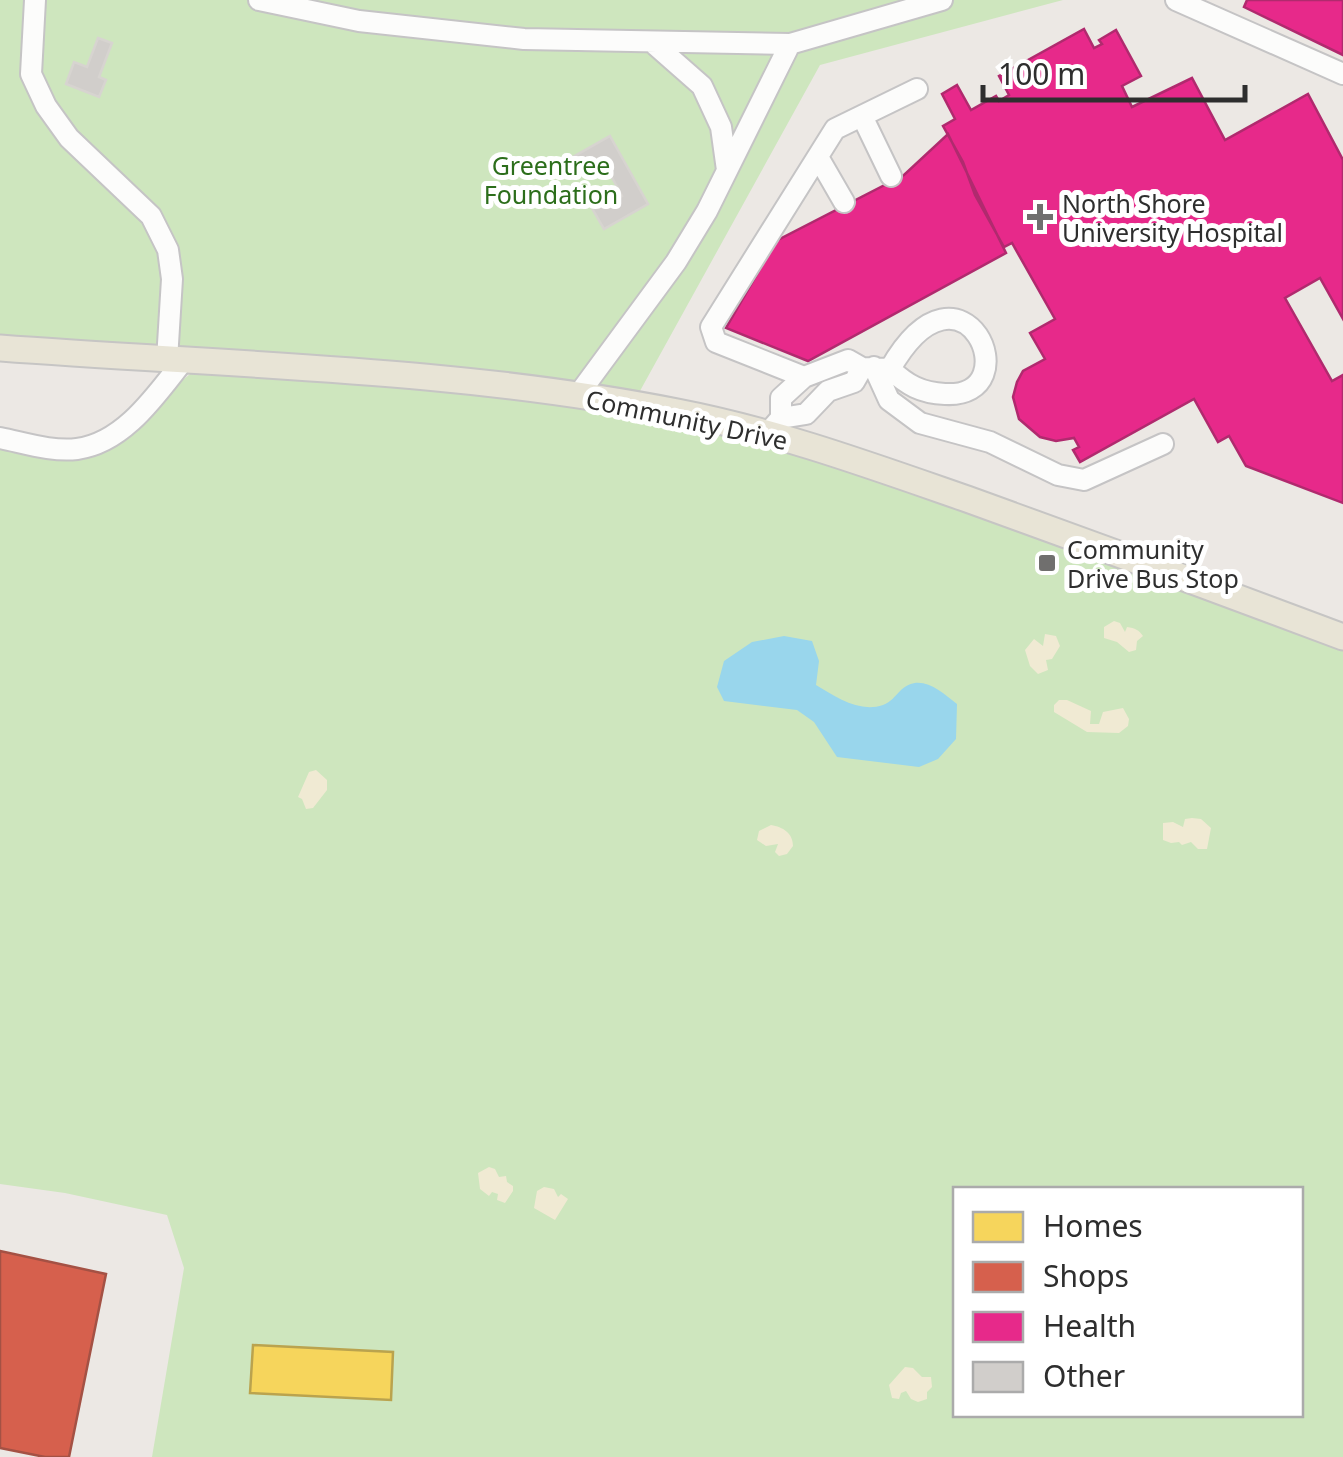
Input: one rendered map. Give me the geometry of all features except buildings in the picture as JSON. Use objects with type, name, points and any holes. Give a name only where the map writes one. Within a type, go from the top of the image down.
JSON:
[{"type":"main road","name":"Community Drive","points":[[0,348],[435,378],[578,395],[774,426],[1343,636]]},
{"type":"street","points":[[0,438],[43,448],[76,449],[99,443],[135,417],[175,361],[168,250],[150,216],[69,138],[46,106],[31,74],[35,0]]},
{"type":"street","points":[[259,0],[362,10],[524,40],[790,44],[942,0]]},
{"type":"street","points":[[1176,0],[1343,74]]},
{"type":"street","points":[[652,42],[702,86],[721,127],[728,170]]},
{"type":"street","points":[[578,395],[676,262],[728,170],[790,44]]},
{"type":"street","points":[[804,376],[716,342],[711,327],[834,129],[917,90]]},
{"type":"street","points":[[862,116],[891,176]]},
{"type":"street","points":[[818,157],[844,202]]},
{"type":"street","points":[[774,426],[782,398],[804,376],[848,360],[875,368],[908,386],[953,394],[970,389],[983,377],[986,360],[976,332],[961,320],[943,318],[875,368],[854,382],[828,391],[806,414],[774,426]]},
{"type":"street","points":[[875,368],[890,400],[920,423],[990,442],[1058,476],[1084,480],[1162,444]]},
{"type":"green space","name":"Greentree Foundation","points":[[0,0],[1063,0],[820,65],[630,409],[777,441],[1343,637],[1343,1457],[152,1457],[184,1268],[167,1215],[65,1193],[0,1184],[0,440],[43,450],[121,431],[201,365],[0,352]]},
{"type":"sand","points":[[1114,621],[1125,632],[1127,627],[1143,636],[1137,641],[1136,650],[1129,652],[1104,638],[1104,627]]},
{"type":"sand","points":[[1045,634],[1056,636],[1060,646],[1052,659],[1046,660],[1048,670],[1038,674],[1030,666],[1025,650],[1034,639],[1043,646]]},
{"type":"sand","points":[[1059,700],[1091,711],[1090,724],[1099,724],[1103,712],[1123,708],[1128,726],[1119,733],[1087,732],[1054,712]]},
{"type":"sand","points":[[316,770],[327,780],[327,790],[313,808],[306,809],[298,797],[309,772]]},
{"type":"sand","points":[[1185,819],[1201,819],[1211,828],[1207,849],[1198,849],[1191,842],[1182,845],[1163,840],[1163,823],[1183,827]]},
{"type":"sand","points":[[771,825],[789,834],[793,846],[787,854],[779,856],[775,852],[778,844],[766,846],[757,840],[759,831]]},
{"type":"sand","points":[[489,1167],[499,1177],[506,1176],[513,1186],[505,1203],[497,1200],[498,1194],[492,1192],[489,1196],[480,1189],[478,1173]]},
{"type":"sand","points":[[544,1187],[568,1199],[555,1220],[534,1208],[537,1191]]},
{"type":"sand","points":[[905,1367],[913,1368],[922,1377],[931,1377],[927,1399],[918,1402],[906,1391],[899,1399],[892,1398],[889,1385]]},
{"type":"water","points":[[784,636],[812,641],[819,661],[816,685],[848,702],[865,707],[883,705],[916,683],[937,689],[957,704],[956,739],[938,759],[919,767],[837,757],[814,722],[797,710],[724,701],[717,687],[724,661],[752,642]]},
{"type":"place","name":"North Shore University Hospital","points":[[1040,217]]},
{"type":"place","name":"Community Drive Bus Stop","points":[[1047,563]]}]
